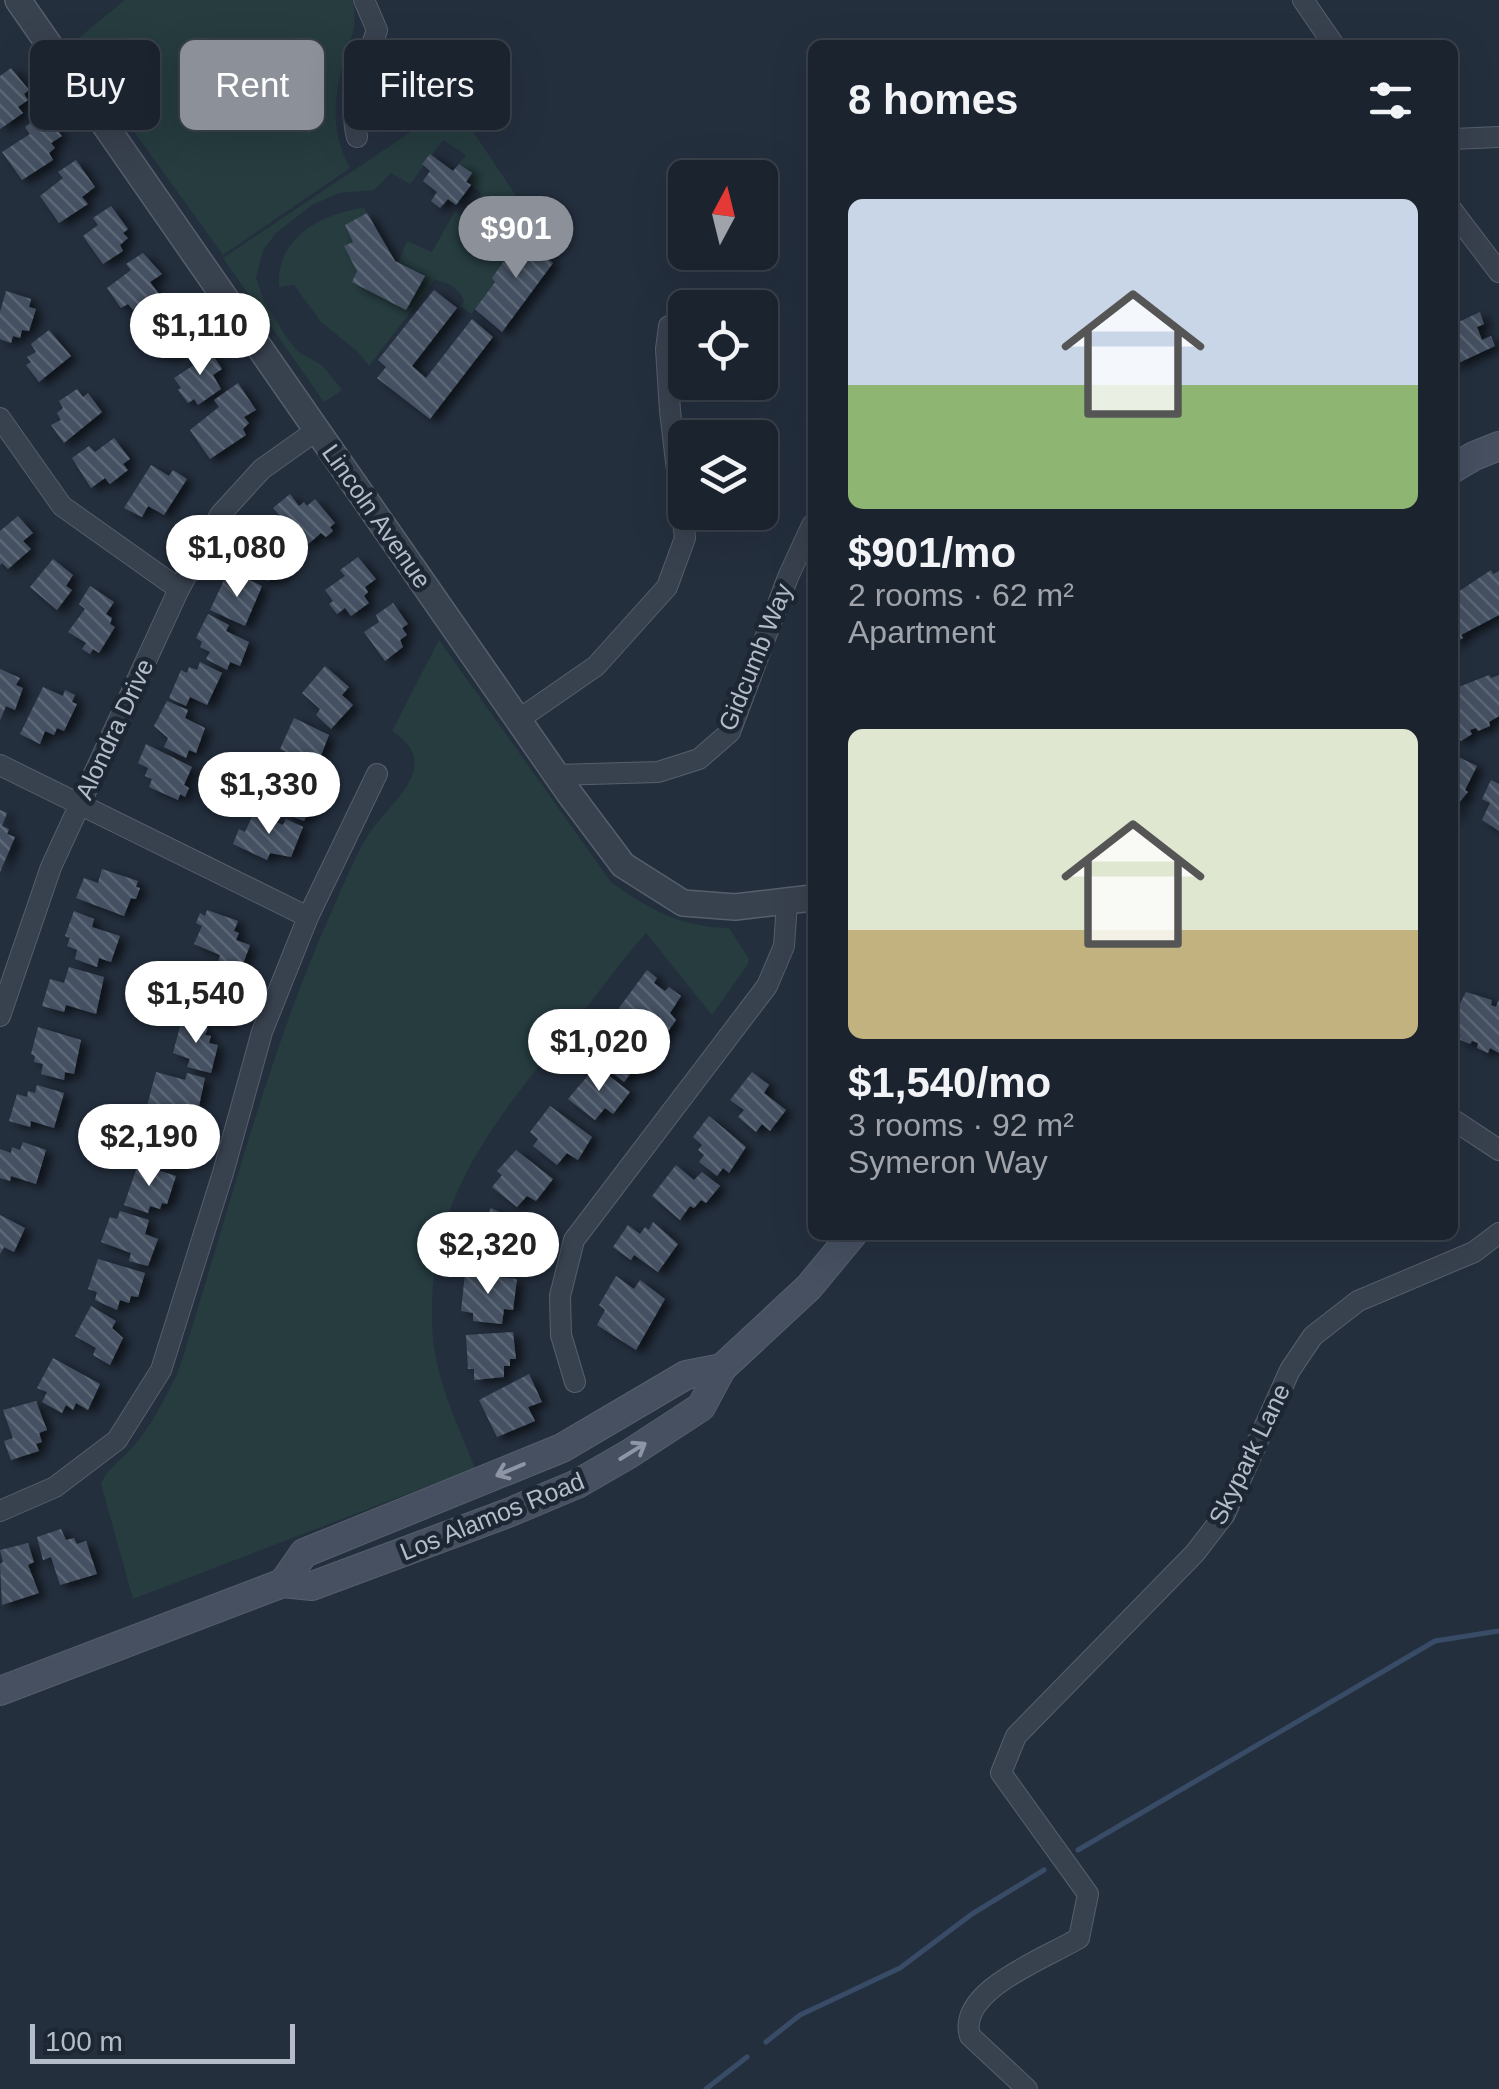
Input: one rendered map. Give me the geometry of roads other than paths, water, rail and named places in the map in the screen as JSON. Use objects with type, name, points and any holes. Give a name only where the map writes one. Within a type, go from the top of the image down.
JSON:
[{"type":"main road","points":[[1458,465],[1499,446]]},
{"type":"main road","name":"Los Alamos Road","points":[[0,1692],[284,1584],[312,1586],[577,1484],[701,1407],[722,1368],[809,1287],[848,1240]]},
{"type":"main road","name":"Los Alamos Road","points":[[284,1584],[304,1552],[562,1448],[686,1375],[722,1368]]},
{"type":"street","name":"Lincoln Avenue","points":[[18,0],[556,775],[624,865],[683,904],[735,907],[808,899]]},
{"type":"street","points":[[357,137],[354,103],[377,30],[364,0]]},
{"type":"street","points":[[1303,0],[1331,40]]},
{"type":"street","points":[[1458,139],[1499,137]]},
{"type":"street","points":[[1458,218],[1499,272]]},
{"type":"street","points":[[668,334],[668,380]]},
{"type":"street","points":[[518,720],[596,666],[667,587],[684,538],[669,400]]},
{"type":"street","points":[[0,418],[62,506],[179,588]]},
{"type":"street","name":"Alondra Drive","points":[[0,1016],[51,867],[179,588],[220,515],[262,469],[318,430]]},
{"type":"street","name":"Gidcumb Way","points":[[556,775],[658,772],[700,760],[730,732],[808,534]]},
{"type":"street","points":[[0,766],[308,917]]},
{"type":"street","points":[[0,1511],[55,1487],[118,1440],[162,1370],[224,1173],[262,1032],[308,917],[377,774]]},
{"type":"street","points":[[575,1382],[561,1335],[560,1296],[574,1240],[768,986],[784,946],[786,902]]},
{"type":"street","points":[[1458,1123],[1499,1150]]},
{"type":"street","name":"Skypark Lane","points":[[1027,2089],[970,2036],[970,2018],[986,1990],[1078,1938],[1088,1894],[1002,1773],[1016,1736],[1195,1554],[1225,1514],[1290,1370],[1313,1336],[1358,1300],[1474,1252],[1499,1234]]},
{"type":"waterway","points":[[1078,1850],[1435,1641],[1499,1631]]},
{"type":"waterway","points":[[766,2042],[800,2015],[900,1968],[972,1914],[1044,1870]]},
{"type":"waterway","points":[[706,2089],[747,2057]]}]
